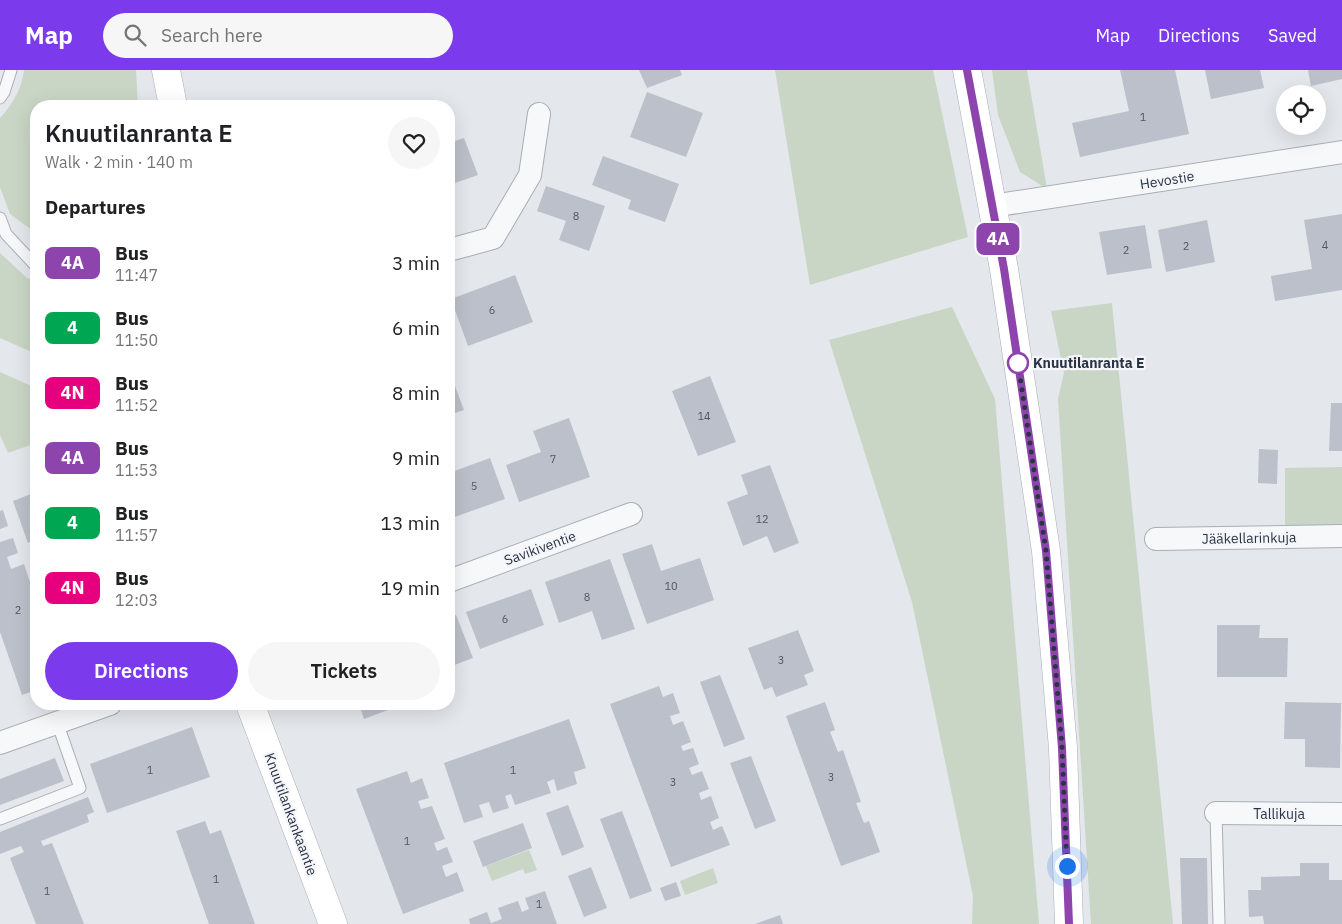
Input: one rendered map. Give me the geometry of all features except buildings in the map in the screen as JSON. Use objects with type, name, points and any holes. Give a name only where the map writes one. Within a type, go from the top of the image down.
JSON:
[{"type":"main road","points":[[166,70],[172,100]]},
{"type":"main road","points":[[967,70],[1004,269],[1046,551],[1062,748],[1069,924]]},
{"type":"main road","name":"Knuutilankankaantie","points":[[252,710],[332,924]]},
{"type":"street","points":[[455,248],[493,238],[530,176],[538,114]]},
{"type":"street","name":"Hevostie","points":[[992,206],[1342,152]]},
{"type":"street","name":"Savikiventie","points":[[455,579],[632,514]]},
{"type":"street","name":"Jääkellarinkuja","points":[[1156,539],[1342,536]]},
{"type":"street","points":[[0,743],[88,710]]},
{"type":"street","name":"Tallikuja","points":[[1216,813],[1342,814]]},
{"type":"lane","points":[[0,98],[4,92],[11,70]]},
{"type":"lane","points":[[0,218],[6,234],[30,260]]},
{"type":"lane","points":[[0,819],[80,788],[57,722]]},
{"type":"lane","points":[[1216,813],[1220,924]]},
{"type":"green space","points":[[24,70],[136,70],[138,100],[30,100],[30,229],[10,214],[0,187],[0,118],[9,108],[21,84]]},
{"type":"green space","points":[[775,70],[933,70],[968,237],[810,285]]},
{"type":"green space","points":[[992,70],[1027,70],[1047,189],[1020,172],[998,115]]},
{"type":"green space","points":[[0,253],[30,279],[30,351],[0,338]]},
{"type":"green space","points":[[1112,303],[1173,924],[1091,924],[1058,399],[1064,373],[1051,311]]},
{"type":"green space","points":[[952,307],[995,399],[1039,924],[972,924],[973,896],[912,602],[829,340]]},
{"type":"green space","points":[[0,372],[30,385],[30,445],[8,453],[0,435]]},
{"type":"green space","points":[[1342,467],[1342,525],[1285,525],[1285,468]]},
{"type":"green space","points":[[529,850],[537,870],[525,874],[523,869],[492,881],[486,866]]},
{"type":"green space","points":[[713,868],[718,883],[685,895],[680,881]]},
{"type":"bus line","name":"4A","points":[[967,70],[1004,269],[1046,551],[1062,748],[1069,924]]},
{"type":"place","name":"Knuutilanranta E","points":[[1018,363]]},
{"type":"route","points":[[1018,363],[1046,551],[1062,748],[1067,866]]}]
